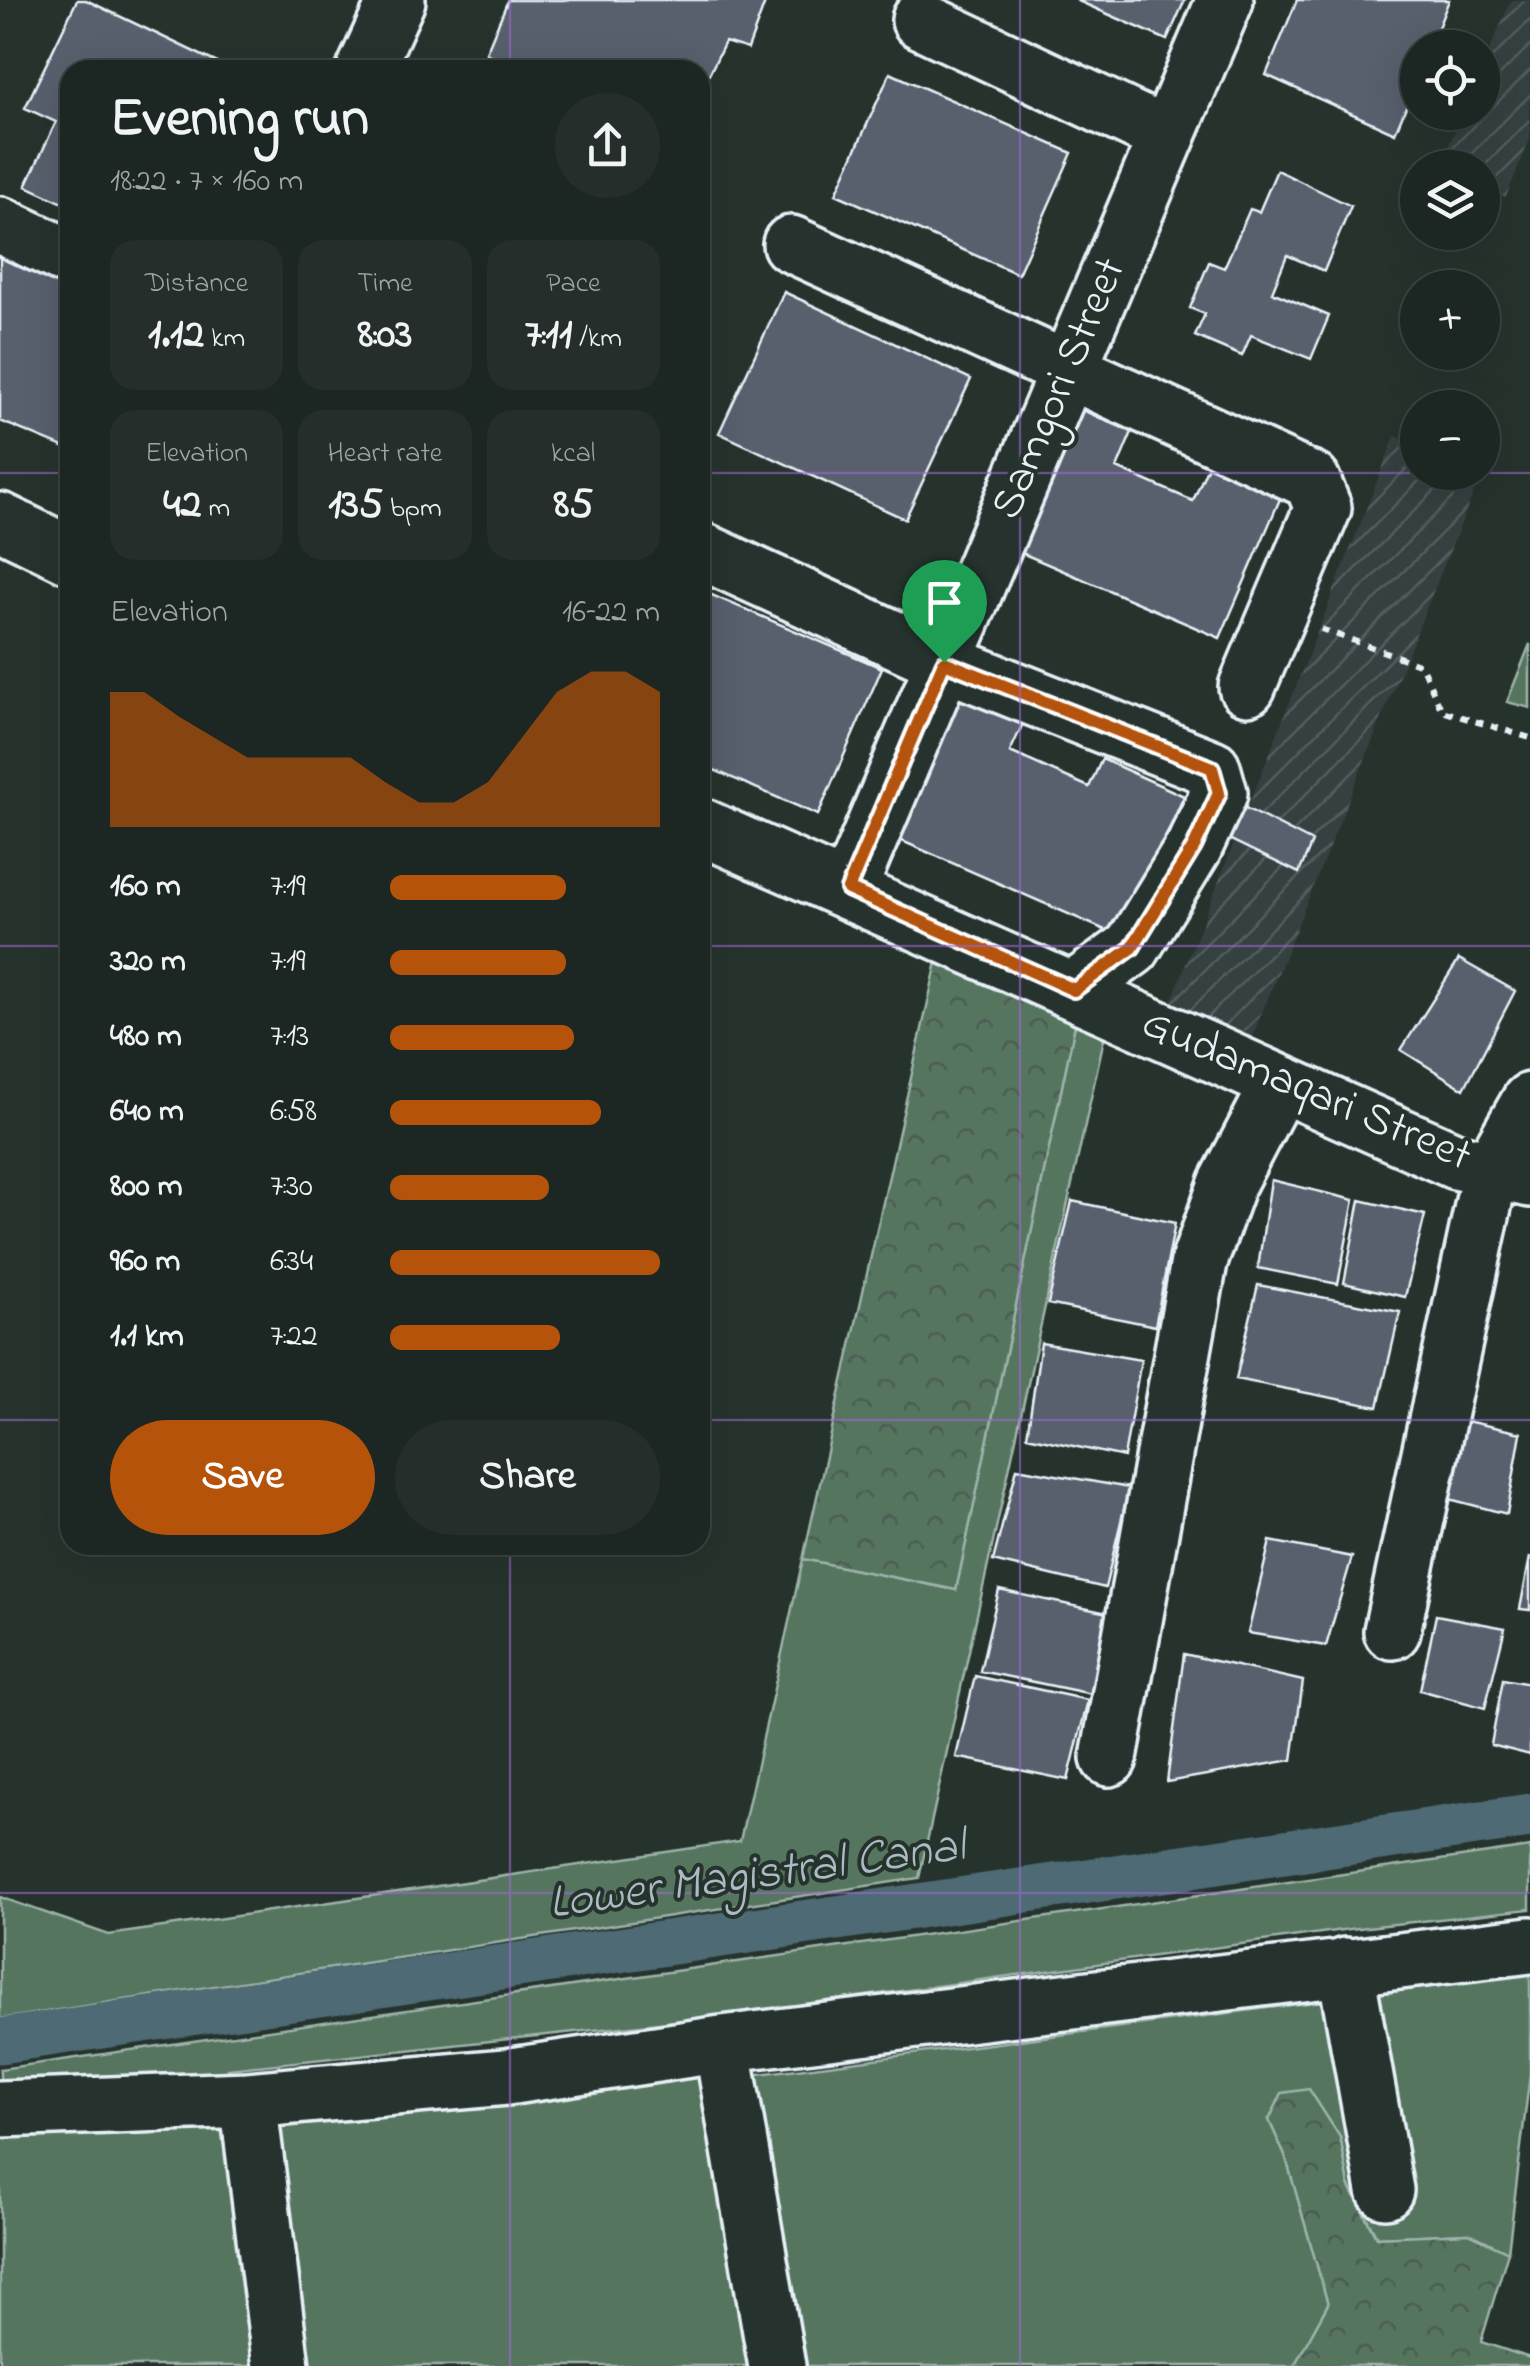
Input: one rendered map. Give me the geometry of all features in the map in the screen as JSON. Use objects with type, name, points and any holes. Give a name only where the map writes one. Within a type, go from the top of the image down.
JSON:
[{"type":"street","points":[[371,60],[398,0]]},
{"type":"street","name":"Samgori Street","points":[[848,889],[1224,0]]},
{"type":"street","points":[[920,20],[1167,136]]},
{"type":"street","points":[[0,225],[60,253]]},
{"type":"street","points":[[791,244],[1312,482],[1322,508],[1247,686]]},
{"type":"street","points":[[0,521],[60,550]]},
{"type":"street","points":[[710,555],[944,662],[1212,768],[1219,780],[1219,793],[1194,847],[1132,948],[1074,990]]},
{"type":"street","name":"Gudamaqari Street","points":[[710,830],[1456,1161],[1511,1174]]},
{"type":"street","points":[[1110,1758],[1199,1262],[1227,1184],[1280,1083]]},
{"type":"street","points":[[1392,1631],[1530,1102]]},
{"type":"street","points":[[0,2109],[248,2100],[506,2077],[722,2044],[1530,1945]]},
{"type":"street","points":[[1345,1966],[1385,2190]]},
{"type":"street","points":[[722,2044],[778,2366]]},
{"type":"street","points":[[248,2100],[280,2366]]},
{"type":"path","points":[[1277,614],[1421,666],[1442,710],[1530,738]]},
{"type":"shaded area","points":[[1511,0],[1530,0],[1530,139],[1506,197],[1500,195],[1500,150],[1447,150],[1455,130],[1500,130],[1498,30]]},
{"type":"shaded area","points":[[1395,436],[1400,438],[1400,490],[1475,490],[1248,1047],[1167,1012]]},
{"type":"green space","points":[[1530,644],[1530,708],[1507,702]]},
{"type":"green space","points":[[939,953],[1077,1015],[956,1590],[803,1559]]},
{"type":"green space","points":[[1077,1015],[1107,1025],[919,1878],[0,2019],[0,1897],[109,1935],[740,1841],[803,1559],[956,1590]]},
{"type":"green space","points":[[1530,1847],[1530,1909],[1350,1929],[706,2018],[228,2069],[265,2366],[0,2366],[0,2069]]},
{"type":"green space","points":[[1530,1974],[1530,2074],[1508,2252],[1469,2233],[1377,2237],[1349,2185],[1340,2137],[1269,2120],[1286,2158],[1328,2304],[1294,2366],[797,2366],[743,2076]]},
{"type":"green space","points":[[702,2076],[760,2366],[298,2366],[271,2129]]},
{"type":"green space","points":[[1309,2089],[1340,2137],[1349,2185],[1376,2237],[1469,2233],[1508,2252],[1481,2342],[1530,2358],[1530,2366],[1294,2366],[1328,2304],[1286,2158],[1269,2120],[1282,2093]]},
{"type":"building","points":[[77,0],[86,0],[211,60],[60,60],[60,202],[26,186],[56,122],[25,108]]},
{"type":"building","points":[[508,0],[766,0],[748,49],[725,42],[710,73],[710,60],[500,60],[486,53]]},
{"type":"building","points":[[1076,0],[1185,0],[1167,40]]},
{"type":"building","points":[[1297,0],[1449,0],[1437,30],[1400,30],[1400,121],[1395,133],[1266,75]]},
{"type":"building","points":[[890,73],[1072,153],[1018,274],[836,194]]},
{"type":"building","points":[[1277,170],[1351,206],[1324,271],[1287,255],[1272,292],[1329,316],[1311,359],[1251,335],[1242,356],[1195,336],[1205,314],[1190,308],[1209,262],[1224,268],[1250,209],[1259,212]]},
{"type":"building","points":[[0,247],[60,273],[60,446],[0,421]]},
{"type":"building","points":[[784,292],[971,379],[905,519],[719,433]]},
{"type":"building","points":[[1071,405],[1132,432],[1117,468],[1193,501],[1210,461],[1283,492],[1220,638],[1010,548]]},
{"type":"building","points":[[710,594],[882,668],[818,815],[710,768]]},
{"type":"building","points":[[951,686],[1025,719],[1010,752],[1089,787],[1102,759],[1184,796],[1121,937],[886,834]]},
{"type":"building","points":[[1228,799],[1312,842],[1299,873],[1212,831]]},
{"type":"building","points":[[1459,959],[1515,991],[1464,1089],[1401,1050]]},
{"type":"building","points":[[1271,1180],[1354,1200],[1338,1284],[1258,1268]]},
{"type":"building","points":[[1360,1200],[1425,1215],[1405,1297],[1344,1283]]},
{"type":"building","points":[[1072,1201],[1175,1223],[1155,1326],[1048,1304]]},
{"type":"building","points":[[1258,1285],[1400,1312],[1378,1407],[1236,1379]]},
{"type":"building","points":[[1041,1343],[1141,1360],[1124,1457],[1027,1436]]},
{"type":"building","points":[[1448,1417],[1521,1433],[1507,1514],[1434,1495]]},
{"type":"building","points":[[1017,1468],[1129,1488],[1105,1588],[993,1561]]},
{"type":"building","points":[[1270,1541],[1352,1557],[1326,1646],[1248,1633]]},
{"type":"building","points":[[1530,1557],[1530,1610],[1520,1609]]},
{"type":"building","points":[[999,1590],[1112,1614],[1092,1694],[980,1671]]},
{"type":"building","points":[[1436,1615],[1505,1628],[1485,1708],[1420,1690]]},
{"type":"building","points":[[1184,1654],[1303,1681],[1292,1760],[1167,1782]]},
{"type":"building","points":[[975,1676],[1088,1700],[1068,1780],[956,1757]]},
{"type":"building","points":[[1503,1679],[1530,1684],[1530,1755],[1491,1745]]},
{"type":"waterway","name":"Lower Magistral Canal","points":[[0,2041],[1530,1816]]},
{"type":"route","points":[[944,662],[1212,768],[1219,780],[1219,793],[1194,847],[1132,948],[1074,990],[848,889],[944,662]]}]
